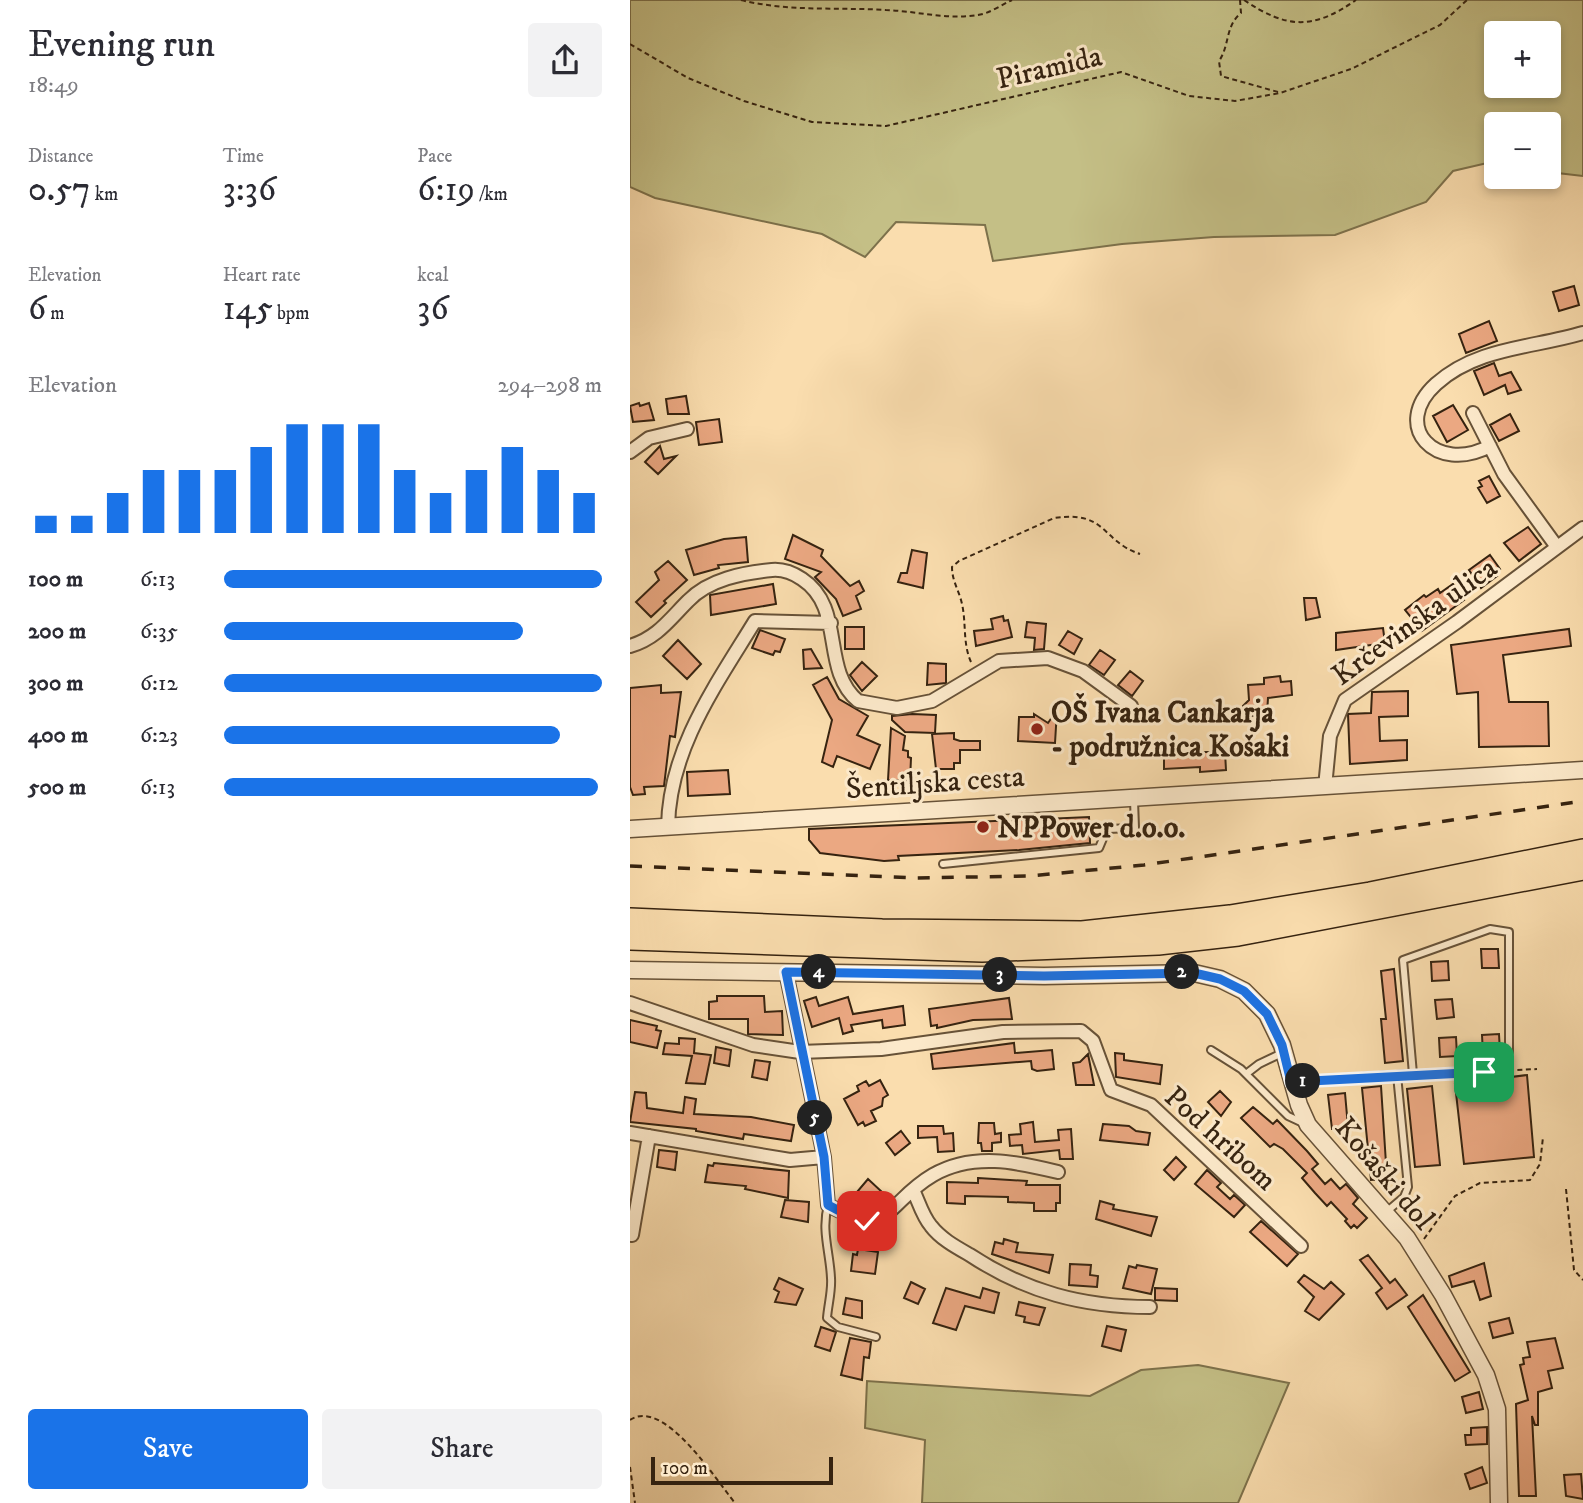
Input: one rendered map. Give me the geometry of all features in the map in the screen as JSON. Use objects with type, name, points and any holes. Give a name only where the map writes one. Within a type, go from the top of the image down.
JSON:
[{"type":"highway","points":[[630,919],[882,930],[1082,932],[1230,916],[1370,892],[1583,850]]},
{"type":"highway","points":[[630,939],[982,951],[1158,944],[1238,935],[1583,869]]},
{"type":"street","points":[[1490,446],[1474,455],[1456,456],[1440,454],[1432,449],[1418,424],[1420,405],[1426,395],[1450,375],[1500,350],[1583,333]]},
{"type":"street","points":[[1472,413],[1522,502],[1557,547]]},
{"type":"street","points":[[630,452],[649,438],[687,429]]},
{"type":"street","name":"Krčevinska ulica","points":[[1325,787],[1330,736],[1345,700],[1457,622],[1583,528]]},
{"type":"street","points":[[630,646],[643,643],[667,626],[689,599],[707,586],[731,577],[775,569],[791,572],[819,593],[831,623],[841,680],[858,701],[897,708],[932,701],[999,662],[1048,658],[1083,671],[1131,706]]},
{"type":"street","points":[[668,827],[668,813],[684,745],[694,722],[755,621],[831,623]]},
{"type":"street","name":"Šentiljska cesta","points":[[630,829],[1583,770]]},
{"type":"street","name":"Košaški dol","points":[[630,970],[1044,976],[1194,973],[1220,979],[1244,991],[1267,1014],[1284,1053],[1291,1082],[1308,1125],[1415,1251],[1443,1295],[1486,1375],[1497,1409],[1499,1503]]},
{"type":"street","points":[[786,972],[800,1052],[824,1157],[828,1205],[851,1217],[867,1221],[879,1219],[933,1176],[984,1161],[1012,1160],[1058,1172]]},
{"type":"street","name":"Pod hribom","points":[[630,1003],[753,1045],[800,1052],[881,1049],[1003,1032],[1081,1031],[1093,1041],[1111,1090],[1151,1105],[1301,1246]]},
{"type":"street","points":[[630,1133],[790,1160],[824,1157]]},
{"type":"street","points":[[632,1235],[649,1136]]},
{"type":"street","points":[[914,1192],[929,1224],[938,1234],[1003,1277],[1071,1301],[1111,1307],[1150,1307]]},
{"type":"lane","points":[[943,864],[1100,848],[1107,830],[1135,828],[1134,798]]},
{"type":"lane","points":[[1291,1082],[1413,1073],[1403,960],[1490,929],[1509,932],[1509,1052]]},
{"type":"lane","points":[[1211,1050],[1246,1074],[1288,1116],[1308,1125]]},
{"type":"lane","points":[[1246,1074],[1259,1064],[1284,1053]]},
{"type":"lane","points":[[1384,1213],[1404,1197],[1408,1187],[1397,1074]]},
{"type":"lane","points":[[828,1205],[825,1216],[826,1253],[831,1279],[827,1318],[838,1327],[876,1337]]},
{"type":"path","points":[[741,0],[766,6],[838,11],[886,9],[962,17],[981,15],[1012,0]]},
{"type":"path","points":[[1280,93],[1221,76],[1219,61],[1224,54],[1232,20],[1241,13],[1242,0],[1269,17],[1305,24],[1332,16],[1356,0]]},
{"type":"path","name":"Piramida","points":[[630,44],[688,78],[744,101],[812,122],[886,127],[1121,72],[1189,96],[1235,101],[1280,93],[1351,69],[1429,31],[1440,25],[1467,0]]},
{"type":"path","points":[[976,673],[967,654],[962,601],[952,576],[952,568],[959,561],[1054,517],[1069,515],[1095,521],[1119,544],[1140,554]]},
{"type":"path","points":[[1413,1073],[1431,1076],[1536,1069]]},
{"type":"path","points":[[1415,1251],[1455,1196],[1480,1182],[1530,1180],[1540,1164],[1543,1137]]},
{"type":"path","points":[[1566,1189],[1574,1270],[1583,1280]]},
{"type":"path","points":[[630,1420],[651,1416],[677,1431],[735,1503]]},
{"type":"path","points":[[630,1467],[635,1503]]},
{"type":"shaded area","points":[[630,0],[1583,0],[1583,176],[1561,173],[1561,112],[1484,112],[1484,164],[1453,171],[1426,202],[1335,235],[1214,237],[1122,244],[993,261],[985,225],[896,222],[865,257],[822,234],[655,198],[630,187]]},
{"type":"shaded area","points":[[1198,1365],[1289,1383],[1238,1503],[922,1503],[925,1440],[865,1428],[867,1381],[1090,1396],[1141,1370]]},
{"type":"building","points":[[1574,286],[1579,305],[1559,311],[1553,292]]},
{"type":"building","points":[[1489,321],[1497,341],[1466,353],[1459,334]]},
{"type":"building","points":[[1494,363],[1499,376],[1511,372],[1521,390],[1508,394],[1505,385],[1484,395],[1474,371]]},
{"type":"building","points":[[686,396],[689,414],[668,414],[666,399]]},
{"type":"building","points":[[639,403],[640,406],[649,403],[654,420],[633,422],[630,406]]},
{"type":"building","points":[[1453,405],[1468,430],[1447,442],[1433,416]]},
{"type":"building","points":[[1510,414],[1519,431],[1499,441],[1490,425]]},
{"type":"building","points":[[719,419],[722,442],[699,445],[696,422]]},
{"type":"building","points":[[660,446],[664,459],[676,456],[658,474],[645,462]]},
{"type":"building","points":[[1489,476],[1500,496],[1487,503],[1478,488],[1482,486],[1479,481]]},
{"type":"building","points":[[1528,527],[1541,544],[1519,561],[1504,543]]},
{"type":"building","points":[[793,535],[823,550],[821,556],[850,586],[859,581],[864,591],[856,596],[861,609],[843,616],[836,599],[815,577],[821,572],[785,559]]},
{"type":"building","points":[[746,537],[748,562],[718,565],[719,568],[694,575],[686,550],[724,539]]},
{"type":"building","points":[[912,550],[927,553],[923,588],[898,582],[901,573],[907,573]]},
{"type":"building","points":[[1490,555],[1500,569],[1495,573],[1497,576],[1481,588],[1469,570]]},
{"type":"building","points":[[668,561],[687,580],[651,617],[636,602],[659,580],[655,572]]},
{"type":"building","points":[[773,584],[776,604],[711,615],[710,595]]},
{"type":"building","points":[[1453,584],[1464,600],[1422,631],[1405,610],[1424,595],[1426,597],[1438,589],[1440,593]]},
{"type":"building","points":[[1304,598],[1316,598],[1320,617],[1306,620]]},
{"type":"building","points":[[1003,616],[1004,621],[1008,620],[1012,637],[976,646],[974,631],[993,629],[991,619]]},
{"type":"building","points":[[1027,622],[1046,624],[1044,649],[1034,650],[1035,638],[1025,637]]},
{"type":"building","points":[[845,627],[864,627],[864,649],[845,649]]},
{"type":"building","points":[[1383,628],[1385,643],[1336,650],[1336,633]]},
{"type":"building","points":[[1569,629],[1571,646],[1503,655],[1509,702],[1548,702],[1549,746],[1479,747],[1478,692],[1457,694],[1451,645]]},
{"type":"building","points":[[760,630],[785,639],[780,652],[775,651],[773,655],[752,648]]},
{"type":"building","points":[[1068,631],[1082,639],[1074,654],[1059,645]]},
{"type":"building","points":[[678,640],[701,664],[687,679],[663,656]]},
{"type":"building","points":[[811,649],[822,668],[804,669],[803,650]]},
{"type":"building","points":[[1100,650],[1115,660],[1104,675],[1089,665]]},
{"type":"building","points":[[862,662],[877,676],[862,691],[850,675]]},
{"type":"building","points":[[928,663],[946,664],[946,683],[927,685]]},
{"type":"building","points":[[1130,671],[1143,681],[1132,696],[1118,685]]},
{"type":"building","points":[[1280,676],[1281,682],[1291,681],[1292,695],[1268,698],[1267,714],[1244,717],[1243,706],[1249,700],[1248,685],[1264,684],[1264,678]]},
{"type":"building","points":[[827,677],[839,699],[868,716],[857,735],[880,745],[870,769],[837,756],[833,767],[822,762],[832,720],[813,685]]},
{"type":"building","points":[[661,685],[661,693],[681,692],[675,737],[670,736],[664,786],[644,787],[645,794],[633,795],[630,787],[630,688]]},
{"type":"building","points":[[1408,691],[1408,716],[1379,717],[1380,741],[1407,740],[1407,760],[1350,764],[1348,714],[1371,713],[1372,692]]},
{"type":"building","name":"OŠ Ivana Cankarja - podružnica Košaki","points":[[1057,710],[1055,743],[1018,741],[1019,717],[1034,717],[1034,714],[1048,723]]},
{"type":"building","points":[[936,715],[935,733],[905,732],[892,720],[892,716]]},
{"type":"building","points":[[891,728],[905,736],[903,750],[908,751],[908,757],[911,758],[910,781],[888,780]]},
{"type":"building","points":[[954,733],[954,739],[960,741],[980,741],[980,750],[960,750],[960,763],[954,763],[954,769],[936,769],[932,734]]},
{"type":"building","points":[[1225,752],[1226,770],[1200,772],[1200,767],[1164,769],[1164,755]]},
{"type":"building","points":[[728,770],[730,794],[688,796],[687,772]]},
{"type":"building","points":[[1089,817],[1090,843],[1019,850],[898,856],[899,860],[884,861],[820,853],[809,840],[809,829]]},
{"type":"building","points":[[1481,949],[1498,949],[1499,968],[1482,968]]},
{"type":"building","points":[[1448,961],[1449,980],[1432,981],[1431,962]]},
{"type":"building","points":[[1394,969],[1403,1061],[1385,1063],[1381,1019],[1386,1019],[1381,971]]},
{"type":"building","points":[[717,996],[764,996],[765,1012],[782,1011],[783,1035],[748,1034],[748,1019],[709,1019],[709,1002],[717,1001]]},
{"type":"building","points":[[816,997],[819,1006],[848,997],[853,1014],[903,1006],[905,1025],[883,1028],[882,1020],[851,1025],[853,1031],[843,1034],[839,1018],[812,1027],[804,1001]]},
{"type":"building","points":[[1009,998],[1012,1019],[973,1020],[937,1028],[937,1025],[931,1026],[929,1009]]},
{"type":"building","points":[[1452,999],[1454,1017],[1437,1019],[1435,1000]]},
{"type":"building","points":[[630,1020],[657,1026],[656,1030],[661,1031],[657,1048],[630,1042]]},
{"type":"building","points":[[1499,1034],[1500,1053],[1483,1054],[1482,1035]]},
{"type":"building","points":[[1456,1037],[1457,1056],[1440,1057],[1439,1038]]},
{"type":"building","points":[[679,1038],[695,1039],[694,1053],[711,1055],[705,1084],[686,1083],[692,1056],[663,1054],[665,1043],[679,1044]]},
{"type":"building","points":[[1014,1043],[1015,1053],[1052,1050],[1054,1069],[1037,1071],[1032,1069],[1031,1061],[933,1069],[931,1054]]},
{"type":"building","points":[[716,1047],[731,1050],[729,1066],[714,1063]]},
{"type":"building","points":[[1115,1053],[1124,1054],[1124,1060],[1162,1065],[1160,1084],[1116,1077]]},
{"type":"building","points":[[1088,1054],[1094,1085],[1076,1085],[1073,1063],[1080,1062]]},
{"type":"building","points":[[755,1060],[770,1062],[767,1080],[752,1077]]},
{"type":"building","points":[[1527,1075],[1534,1157],[1464,1164],[1455,1084]]},
{"type":"building","points":[[880,1080],[888,1095],[883,1098],[882,1106],[871,1111],[876,1121],[865,1126],[863,1122],[858,1125],[844,1099],[859,1091],[857,1086],[866,1081],[869,1086]]},
{"type":"building","points":[[1381,1086],[1387,1179],[1371,1180],[1362,1088]]},
{"type":"building","points":[[1432,1086],[1440,1165],[1415,1167],[1407,1089]]},
{"type":"building","points":[[1220,1091],[1231,1102],[1221,1116],[1208,1102]]},
{"type":"building","points":[[635,1092],[646,1093],[647,1108],[683,1113],[685,1097],[696,1099],[694,1114],[751,1117],[794,1125],[791,1141],[744,1134],[743,1139],[696,1129],[630,1122]]},
{"type":"building","points":[[1345,1093],[1348,1127],[1332,1129],[1328,1095]]},
{"type":"building","points":[[1253,1107],[1273,1124],[1277,1120],[1307,1151],[1318,1164],[1312,1169],[1325,1184],[1331,1179],[1340,1189],[1346,1184],[1358,1198],[1353,1204],[1367,1218],[1357,1228],[1354,1225],[1351,1228],[1345,1221],[1347,1219],[1331,1202],[1327,1206],[1302,1178],[1307,1173],[1283,1149],[1274,1144],[1270,1147],[1241,1118]]},
{"type":"building","points":[[1033,1122],[1035,1142],[1059,1140],[1058,1130],[1071,1129],[1073,1159],[1060,1159],[1059,1150],[1023,1154],[1022,1145],[1010,1146],[1009,1135],[1021,1134],[1020,1124]]},
{"type":"building","points":[[979,1123],[994,1123],[995,1134],[1001,1133],[1001,1142],[992,1143],[992,1151],[982,1151],[981,1143],[978,1143]]},
{"type":"building","points":[[1103,1124],[1129,1126],[1136,1131],[1150,1133],[1148,1145],[1100,1140]]},
{"type":"building","points":[[918,1126],[943,1126],[944,1134],[953,1133],[954,1151],[938,1152],[937,1137],[918,1138]]},
{"type":"building","points":[[901,1131],[910,1143],[895,1155],[886,1143]]},
{"type":"building","points":[[659,1150],[677,1152],[675,1170],[657,1167]]},
{"type":"building","points":[[1176,1157],[1186,1167],[1174,1180],[1164,1170]]},
{"type":"building","points":[[714,1163],[789,1171],[788,1198],[745,1189],[746,1186],[705,1182],[708,1165],[713,1166]]},
{"type":"building","points":[[1207,1170],[1221,1183],[1217,1187],[1230,1199],[1234,1195],[1245,1205],[1234,1217],[1195,1184]]},
{"type":"building","points":[[978,1178],[1027,1181],[1026,1185],[1060,1185],[1060,1203],[1056,1203],[1056,1211],[1034,1211],[1034,1203],[1008,1202],[1008,1197],[965,1196],[965,1204],[947,1203],[947,1182],[978,1183]]},
{"type":"building","points":[[868,1179],[882,1192],[869,1206],[857,1192]]},
{"type":"building","points":[[785,1200],[809,1202],[808,1222],[781,1217]]},
{"type":"building","points":[[1100,1201],[1114,1205],[1113,1209],[1157,1217],[1151,1236],[1096,1219]]},
{"type":"building","points":[[1261,1221],[1298,1254],[1287,1266],[1250,1232]]},
{"type":"building","points":[[1004,1239],[1018,1243],[1016,1252],[1053,1255],[1049,1273],[992,1254],[995,1242],[1003,1244]]},
{"type":"building","points":[[858,1249],[878,1252],[875,1274],[851,1271],[853,1254],[857,1255]]},
{"type":"building","points":[[1368,1255],[1390,1283],[1395,1279],[1407,1295],[1387,1309],[1376,1293],[1382,1288],[1360,1260]]},
{"type":"building","points":[[1484,1263],[1491,1296],[1480,1300],[1474,1281],[1452,1287],[1449,1276]]},
{"type":"building","points":[[1070,1264],[1091,1265],[1090,1275],[1098,1276],[1097,1287],[1069,1285]]},
{"type":"building","points":[[1137,1265],[1157,1269],[1151,1294],[1123,1288],[1129,1266],[1136,1268]]},
{"type":"building","points":[[1304,1275],[1324,1289],[1331,1282],[1344,1294],[1319,1320],[1305,1311],[1314,1297],[1298,1282]]},
{"type":"building","points":[[779,1278],[803,1289],[796,1305],[775,1302],[779,1292],[774,1289]]},
{"type":"building","points":[[911,1282],[925,1289],[918,1304],[904,1298]]},
{"type":"building","points":[[946,1288],[980,1298],[983,1288],[999,1293],[994,1313],[965,1306],[956,1330],[933,1323]]},
{"type":"building","points":[[1155,1288],[1177,1289],[1177,1301],[1155,1300]]},
{"type":"building","points":[[1423,1295],[1470,1372],[1455,1381],[1408,1307]]},
{"type":"building","points":[[846,1298],[862,1301],[862,1318],[843,1314]]},
{"type":"building","points":[[1019,1302],[1045,1308],[1039,1325],[1024,1322],[1025,1317],[1016,1315]]},
{"type":"building","points":[[1509,1318],[1513,1333],[1493,1338],[1489,1323]]},
{"type":"building","points":[[1107,1326],[1126,1330],[1121,1351],[1102,1346]]},
{"type":"building","points":[[821,1327],[836,1332],[830,1351],[815,1346]]},
{"type":"building","points":[[850,1338],[871,1342],[869,1358],[864,1357],[862,1380],[841,1375]]},
{"type":"building","points":[[1555,1338],[1563,1368],[1548,1371],[1552,1388],[1538,1392],[1538,1425],[1535,1425],[1532,1416],[1536,1496],[1519,1496],[1516,1404],[1528,1400],[1520,1365],[1524,1364],[1523,1358],[1530,1357],[1527,1342]]},
{"type":"building","points":[[1479,1392],[1483,1409],[1466,1413],[1462,1397]]},
{"type":"building","points":[[1487,1427],[1487,1444],[1466,1445],[1465,1435],[1471,1435],[1471,1428]]},
{"type":"building","points":[[1482,1467],[1487,1483],[1470,1489],[1465,1474]]},
{"type":"building","points":[[1581,1474],[1583,1499],[1566,1496],[1564,1475]]},
{"type":"railway","points":[[630,866],[915,878],[1029,876],[1144,865],[1583,801]]},
{"type":"place","name":"OŠ Ivana Cankarja - podružnica Košaki","points":[[1037,729]]},
{"type":"place","name":"NPPower d.o.o.","points":[[983,827]]},
{"type":"route","points":[[867,1221],[851,1217],[828,1205],[824,1157],[800,1052],[786,972],[1044,976],[1194,973],[1220,979],[1244,991],[1267,1014],[1282,1045],[1291,1082],[1413,1073],[1431,1076],[1484,1072]]}]
